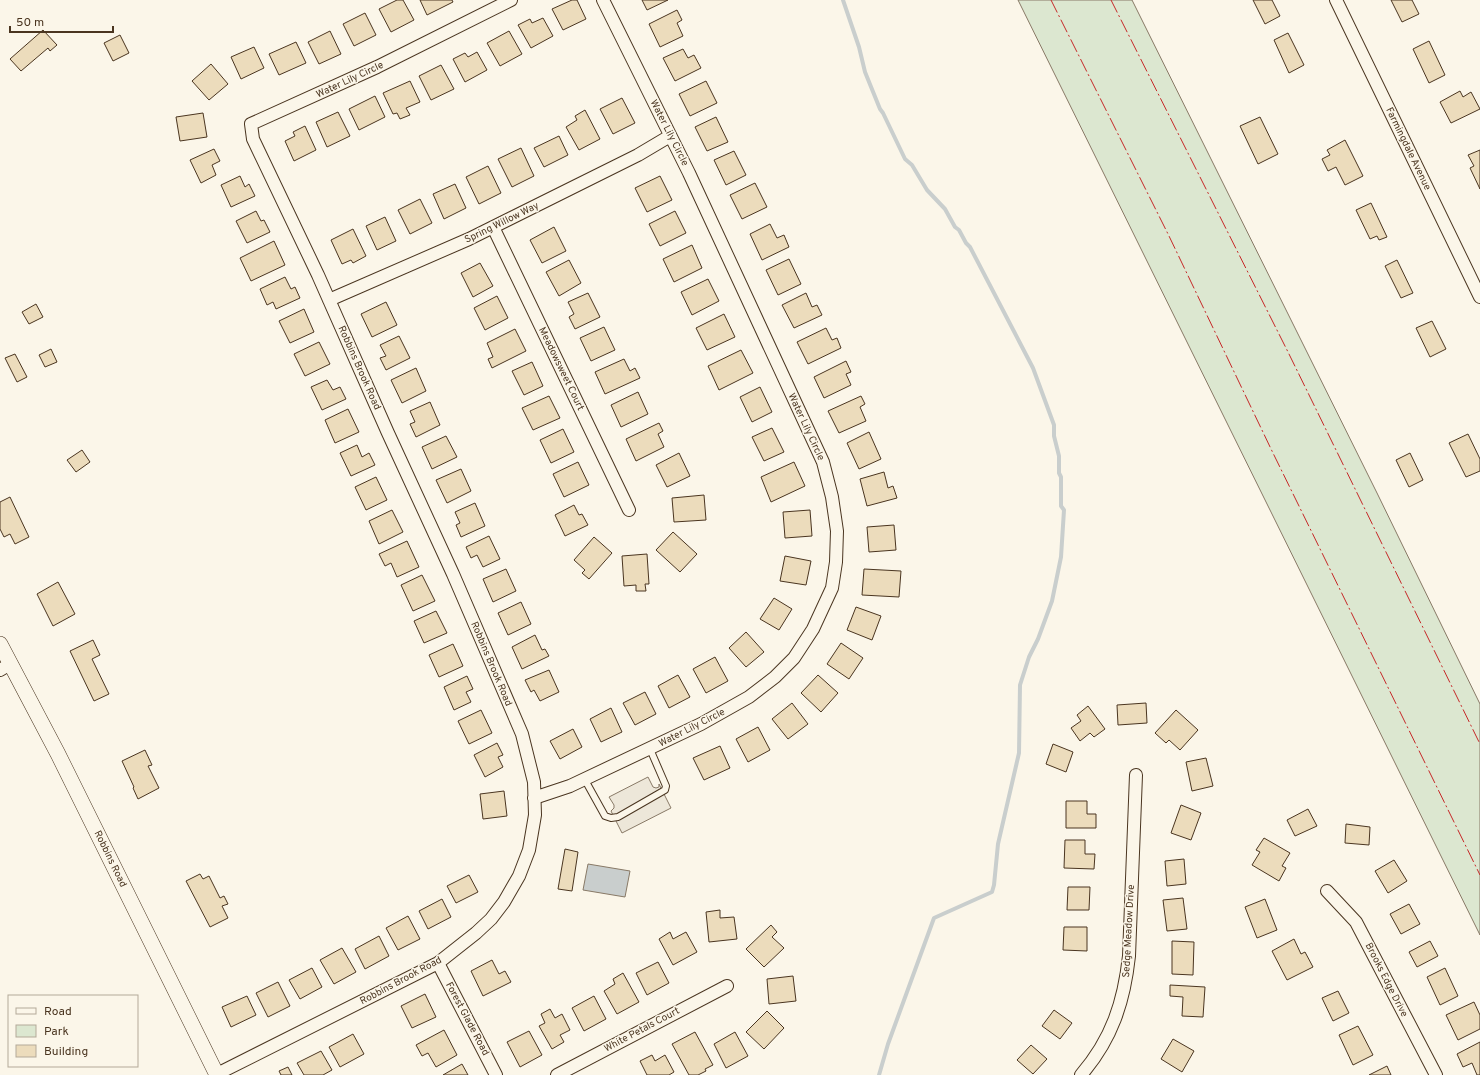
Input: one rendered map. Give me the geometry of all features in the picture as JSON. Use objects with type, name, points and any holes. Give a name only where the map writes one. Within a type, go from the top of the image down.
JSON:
[{"type":"street","name":"Water Lily Circle","points":[[252,124],[377,67],[511,0]]},
{"type":"street","name":"Water Lily Circle","points":[[534,798],[585,780],[701,724],[749,697],[775,677],[794,658],[813,629],[832,588],[836,562],[837,532],[832,496],[823,462],[689,173],[603,0]]},
{"type":"street","name":"Farmingdale Avenue","points":[[1336,0],[1480,297]]},
{"type":"street","name":"Robbins Brook Road","points":[[217,1075],[438,963],[476,932],[491,919],[504,902],[519,876],[529,850],[535,815],[534,782],[522,734],[453,574],[391,440],[329,300],[253,139],[252,124]]},
{"type":"street","name":"Spring Willow Way","points":[[329,300],[493,227],[638,156],[670,136]]},
{"type":"street","name":"Meadowsweet Court","points":[[493,227],[629,510]]},
{"type":"street","name":"Robbins Road","points":[[0,644],[5,667],[58,754],[217,1075]]},
{"type":"street","name":"Sedge Meadow Drive","points":[[1081,1075],[1104,1043],[1114,1022],[1122,1000],[1126,979],[1129,948],[1136,775]]},
{"type":"street","name":"Brooks Edge Drive","points":[[1327,891],[1356,922],[1436,1075]]},
{"type":"street","name":"Forest Glade Road","points":[[438,963],[496,1075]]},
{"type":"street","name":"White Petals Court","points":[[557,1075],[728,986]]},
{"type":"lane","points":[[585,780],[605,816],[611,818],[618,817],[665,790],[666,786],[650,749]]},
{"type":"green space","points":[[1018,0],[1132,0],[1377,493],[1480,704],[1480,935]]},
{"type":"shaded area","points":[[648,777],[653,787],[659,787],[659,784],[671,808],[622,833],[611,811],[614,808],[614,805],[609,797]]},
{"type":"shaded area","points":[[588,864],[630,871],[625,897],[583,890]]},
{"type":"building","points":[[397,0],[403,0],[414,20],[391,32],[379,9]]},
{"type":"building","points":[[420,0],[452,0],[453,2],[427,15]]},
{"type":"building","points":[[572,0],[577,0],[586,19],[563,30],[552,9]]},
{"type":"building","points":[[642,0],[668,0],[647,10]]},
{"type":"building","points":[[1253,0],[1272,0],[1280,16],[1265,24]]},
{"type":"building","points":[[1391,0],[1412,0],[1419,14],[1402,22]]},
{"type":"building","points":[[677,10],[682,20],[677,23],[683,36],[660,47],[649,24]]},
{"type":"building","points":[[365,13],[376,35],[354,46],[343,24]]},
{"type":"building","points":[[543,18],[553,36],[531,48],[518,25],[530,19],[532,23]]},
{"type":"building","points":[[43,30],[57,45],[50,51],[48,48],[21,71],[10,59]]},
{"type":"building","points":[[330,31],[341,54],[319,64],[308,42]]},
{"type":"building","points":[[509,31],[522,54],[500,66],[487,43]]},
{"type":"building","points":[[1288,33],[1304,65],[1289,73],[1274,40]]},
{"type":"building","points":[[120,35],[129,53],[113,61],[104,43]]},
{"type":"building","points":[[1429,41],[1445,75],[1429,83],[1413,49]]},
{"type":"building","points":[[296,42],[306,63],[279,75],[269,54]]},
{"type":"building","points":[[254,47],[264,68],[241,79],[231,57]]},
{"type":"building","points":[[683,49],[688,58],[694,55],[701,68],[675,81],[663,58]]},
{"type":"building","points":[[477,52],[487,70],[465,82],[453,59],[465,53],[468,57]]},
{"type":"building","points":[[211,64],[228,84],[209,100],[192,81]]},
{"type":"building","points":[[441,65],[454,89],[431,100],[419,76]]},
{"type":"building","points":[[410,81],[420,102],[406,108],[410,115],[400,119],[397,113],[393,114],[383,93]]},
{"type":"building","points":[[706,81],[717,103],[690,116],[679,94]]},
{"type":"building","points":[[1460,91],[1463,97],[1471,92],[1480,109],[1451,123],[1440,102]]},
{"type":"building","points":[[375,96],[385,117],[359,130],[349,109]]},
{"type":"building","points":[[622,98],[635,123],[613,134],[600,109]]},
{"type":"building","points":[[585,110],[600,139],[579,150],[566,127],[577,120],[575,116]]},
{"type":"building","points":[[338,112],[350,136],[327,147],[316,122]]},
{"type":"building","points":[[203,113],[207,137],[180,141],[176,117]]},
{"type":"building","points":[[716,117],[728,142],[707,151],[695,127]]},
{"type":"building","points":[[1260,117],[1278,154],[1258,164],[1240,126]]},
{"type":"building","points":[[305,126],[316,150],[294,161],[285,141],[295,136],[293,132]]},
{"type":"building","points":[[559,136],[568,155],[544,167],[534,148]]},
{"type":"building","points":[[1345,140],[1363,176],[1345,185],[1336,167],[1328,171],[1322,159],[1330,155],[1327,150]]},
{"type":"building","points":[[521,148],[534,176],[512,187],[498,159]]},
{"type":"building","points":[[214,149],[220,161],[212,165],[216,175],[201,183],[190,160]]},
{"type":"building","points":[[1480,150],[1480,189],[1470,168],[1474,166],[1468,155]]},
{"type":"building","points":[[734,151],[746,175],[726,185],[714,160]]},
{"type":"building","points":[[488,166],[501,193],[479,204],[466,177]]},
{"type":"building","points":[[240,176],[245,187],[249,184],[255,196],[231,207],[221,185]]},
{"type":"building","points":[[660,176],[672,200],[647,212],[635,188]]},
{"type":"building","points":[[755,183],[767,207],[742,219],[730,195]]},
{"type":"building","points":[[455,184],[466,208],[444,219],[433,194]]},
{"type":"building","points":[[420,199],[432,223],[410,234],[398,210]]},
{"type":"building","points":[[1371,203],[1387,237],[1379,240],[1377,236],[1370,239],[1356,210]]},
{"type":"building","points":[[256,211],[261,221],[264,220],[270,232],[247,243],[236,221]]},
{"type":"building","points":[[675,211],[686,233],[660,246],[649,224]]},
{"type":"building","points":[[385,217],[396,241],[377,250],[366,226]]},
{"type":"building","points":[[770,224],[777,238],[784,235],[789,247],[762,260],[750,234]]},
{"type":"building","points":[[554,227],[566,251],[542,263],[530,240]]},
{"type":"building","points":[[353,229],[366,256],[353,263],[351,260],[342,264],[331,240]]},
{"type":"building","points":[[274,241],[285,265],[251,281],[240,258]]},
{"type":"building","points":[[692,245],[702,268],[674,282],[663,259]]},
{"type":"building","points":[[789,259],[801,284],[778,295],[766,270]]},
{"type":"building","points":[[569,260],[581,283],[559,296],[546,272]]},
{"type":"building","points":[[1397,260],[1413,293],[1401,298],[1385,266]]},
{"type":"building","points":[[480,263],[493,286],[473,297],[461,273]]},
{"type":"building","points":[[285,277],[291,289],[295,287],[300,298],[276,309],[273,302],[267,305],[260,289]]},
{"type":"building","points":[[708,279],[719,301],[692,315],[681,292]]},
{"type":"building","points":[[588,293],[600,317],[575,329],[569,317],[574,314],[568,302]]},
{"type":"building","points":[[806,293],[812,307],[817,305],[822,315],[794,328],[782,305]]},
{"type":"building","points":[[497,296],[508,318],[485,330],[474,308]]},
{"type":"building","points":[[386,302],[397,325],[372,337],[361,314]]},
{"type":"building","points":[[36,304],[43,317],[29,324],[22,312]]},
{"type":"building","points":[[304,309],[314,332],[290,343],[279,321]]},
{"type":"building","points":[[724,314],[735,337],[707,350],[696,328]]},
{"type":"building","points":[[1432,321],[1446,349],[1430,357],[1416,328]]},
{"type":"building","points":[[604,327],[615,350],[591,361],[580,338]]},
{"type":"building","points":[[826,328],[832,340],[837,338],[841,348],[808,364],[797,342]]},
{"type":"building","points":[[515,329],[526,351],[492,368],[488,359],[493,357],[487,343]]},
{"type":"building","points":[[399,336],[410,358],[386,370],[380,358],[386,356],[380,345]]},
{"type":"building","points":[[319,342],[330,364],[305,376],[294,354]]},
{"type":"building","points":[[51,349],[57,362],[45,367],[39,355]]},
{"type":"building","points":[[741,350],[753,373],[719,390],[708,366]]},
{"type":"building","points":[[15,354],[27,377],[17,382],[5,358]]},
{"type":"building","points":[[624,359],[630,371],[635,368],[640,378],[605,394],[595,372]]},
{"type":"building","points":[[846,361],[851,372],[846,374],[851,385],[824,398],[814,377]]},
{"type":"building","points":[[532,362],[543,386],[524,395],[512,371]]},
{"type":"building","points":[[416,368],[426,391],[402,403],[391,380]]},
{"type":"building","points":[[327,380],[333,390],[340,387],[346,399],[322,410],[311,387]]},
{"type":"building","points":[[760,387],[772,412],[752,422],[740,397]]},
{"type":"building","points":[[638,392],[648,414],[621,427],[611,405]]},
{"type":"building","points":[[549,396],[560,418],[533,430],[522,408]]},
{"type":"building","points":[[861,396],[865,404],[860,407],[866,421],[839,433],[828,411]]},
{"type":"building","points":[[430,402],[440,425],[416,437],[410,424],[415,422],[410,411]]},
{"type":"building","points":[[348,409],[359,432],[335,443],[325,420]]},
{"type":"building","points":[[659,423],[663,431],[658,434],[664,447],[636,461],[626,439]]},
{"type":"building","points":[[772,428],[784,452],[764,461],[752,437]]},
{"type":"building","points":[[563,429],[574,452],[551,463],[540,440]]},
{"type":"building","points":[[869,432],[881,459],[859,469],[847,443]]},
{"type":"building","points":[[1468,434],[1480,459],[1480,471],[1466,477],[1449,443]]},
{"type":"building","points":[[446,436],[457,457],[432,469],[422,447]]},
{"type":"building","points":[[357,445],[362,457],[369,453],[375,465],[351,476],[340,453]]},
{"type":"building","points":[[82,450],[90,462],[76,472],[67,460]]},
{"type":"building","points":[[679,453],[690,476],[667,487],[656,465]]},
{"type":"building","points":[[1410,453],[1423,480],[1409,487],[1396,460]]},
{"type":"building","points":[[578,462],[589,485],[564,497],[553,474]]},
{"type":"building","points":[[794,462],[805,486],[771,502],[761,477]]},
{"type":"building","points":[[461,469],[471,491],[447,503],[436,480]]},
{"type":"building","points":[[884,472],[888,488],[893,486],[897,498],[867,506],[860,479]]},
{"type":"building","points":[[376,477],[387,500],[366,510],[355,487]]},
{"type":"building","points":[[704,495],[706,520],[674,522],[672,498]]},
{"type":"building","points":[[10,497],[29,537],[15,544],[10,534],[4,537],[0,529],[0,502]]},
{"type":"building","points":[[475,503],[485,526],[461,537],[456,525],[460,523],[455,512]]},
{"type":"building","points":[[574,505],[579,515],[582,514],[588,525],[565,536],[555,515]]},
{"type":"building","points":[[392,510],[403,532],[379,544],[369,521]]},
{"type":"building","points":[[810,510],[812,536],[785,538],[783,512]]},
{"type":"building","points":[[894,525],[896,550],[869,552],[867,527]]},
{"type":"building","points":[[673,532],[697,554],[680,572],[656,550]]},
{"type":"building","points":[[489,536],[500,559],[483,567],[477,555],[471,558],[466,547]]},
{"type":"building","points":[[594,537],[612,553],[589,579],[582,573],[585,570],[574,560]]},
{"type":"building","points":[[407,541],[419,567],[397,577],[391,563],[385,566],[379,554]]},
{"type":"building","points":[[647,554],[649,584],[645,584],[646,591],[636,591],[636,585],[624,586],[622,556]]},
{"type":"building","points":[[785,556],[811,561],[806,585],[780,581]]},
{"type":"building","points":[[506,569],[516,591],[493,602],[483,579]]},
{"type":"building","points":[[864,569],[901,571],[899,597],[862,595]]},
{"type":"building","points":[[422,575],[435,601],[413,611],[401,585]]},
{"type":"building","points":[[58,582],[75,614],[53,626],[37,594]]},
{"type":"building","points":[[774,598],[792,609],[779,630],[760,619]]},
{"type":"building","points":[[521,602],[531,624],[508,635],[498,613]]},
{"type":"building","points":[[856,607],[881,616],[872,640],[847,630]]},
{"type":"building","points":[[436,611],[447,633],[424,643],[414,621]]},
{"type":"building","points":[[746,632],[764,652],[746,667],[729,648]]},
{"type":"building","points":[[535,635],[542,650],[545,649],[549,656],[522,669],[512,647]]},
{"type":"building","points":[[93,640],[100,655],[92,659],[109,694],[94,701],[70,651]]},
{"type":"building","points":[[841,643],[863,658],[849,679],[827,664]]},
{"type":"building","points":[[453,644],[463,666],[439,677],[429,655]]},
{"type":"building","points":[[715,657],[728,681],[706,693],[693,669]]},
{"type":"building","points":[[549,670],[559,692],[540,701],[534,690],[531,692],[525,680]]},
{"type":"building","points":[[678,675],[690,697],[669,708],[658,686]]},
{"type":"building","points":[[818,675],[838,693],[821,712],[801,693]]},
{"type":"building","points":[[467,676],[473,689],[466,692],[471,702],[454,710],[444,687]]},
{"type":"building","points":[[645,692],[656,714],[635,725],[623,703]]},
{"type":"building","points":[[792,703],[808,724],[788,739],[772,719]]},
{"type":"building","points":[[1146,703],[1147,723],[1118,725],[1117,705]]},
{"type":"building","points":[[1088,706],[1105,729],[1094,737],[1090,733],[1080,741],[1071,728],[1081,721],[1077,715]]},
{"type":"building","points":[[611,708],[622,732],[601,742],[590,719]]},
{"type":"building","points":[[481,710],[492,733],[469,744],[458,721]]},
{"type":"building","points":[[1176,710],[1198,730],[1180,750],[1169,740],[1166,743],[1155,733]]},
{"type":"building","points":[[758,727],[770,750],[748,762],[736,739]]},
{"type":"building","points":[[573,729],[582,747],[560,759],[550,741]]},
{"type":"building","points":[[497,743],[503,755],[498,757],[503,767],[485,777],[474,755]]},
{"type":"building","points":[[1053,744],[1073,752],[1066,772],[1046,764]]},
{"type":"building","points":[[720,746],[730,768],[704,780],[693,758]]},
{"type":"building","points":[[145,750],[152,765],[148,766],[159,788],[138,799],[122,761]]},
{"type":"building","points":[[1206,758],[1213,786],[1192,791],[1186,762]]},
{"type":"building","points":[[504,791],[507,816],[483,819],[480,794]]},
{"type":"building","points":[[1066,801],[1087,801],[1087,814],[1096,814],[1096,828],[1066,828]]},
{"type":"building","points":[[1181,805],[1201,813],[1191,840],[1171,833]]},
{"type":"building","points":[[1308,809],[1317,826],[1295,836],[1287,820]]},
{"type":"building","points":[[1346,824],[1370,827],[1369,845],[1345,843]]},
{"type":"building","points":[[1264,838],[1290,853],[1282,866],[1286,868],[1279,881],[1252,865],[1260,852],[1256,850]]},
{"type":"building","points":[[1065,840],[1085,840],[1085,854],[1095,854],[1094,869],[1064,868]]},
{"type":"building","points":[[565,849],[578,852],[572,891],[558,889]]},
{"type":"building","points":[[1184,859],[1186,884],[1167,886],[1165,861]]},
{"type":"building","points":[[1394,860],[1407,881],[1388,893],[1375,871]]},
{"type":"building","points":[[200,874],[203,879],[209,876],[220,898],[224,896],[228,904],[222,906],[228,918],[210,927],[186,881]]},
{"type":"building","points":[[469,875],[478,892],[456,903],[447,886]]},
{"type":"building","points":[[1068,887],[1090,887],[1089,910],[1067,910]]},
{"type":"building","points":[[1183,898],[1187,929],[1167,931],[1163,900]]},
{"type":"building","points":[[442,899],[451,917],[428,929],[419,911]]},
{"type":"building","points":[[1265,899],[1277,930],[1257,938],[1245,907]]},
{"type":"building","points":[[1409,904],[1420,924],[1401,934],[1390,914]]},
{"type":"building","points":[[720,910],[720,918],[734,917],[737,939],[709,942],[706,912]]},
{"type":"building","points":[[408,916],[420,939],[398,950],[386,928]]},
{"type":"building","points":[[771,925],[777,932],[772,937],[784,948],[764,967],[746,949]]},
{"type":"building","points":[[1064,927],[1087,927],[1087,951],[1063,950]]},
{"type":"building","points":[[670,932],[673,939],[686,932],[697,952],[673,965],[659,939]]},
{"type":"building","points":[[379,936],[389,956],[365,969],[355,949]]},
{"type":"building","points":[[1294,939],[1301,954],[1305,952],[1313,967],[1287,980],[1272,951]]},
{"type":"building","points":[[1172,941],[1194,942],[1193,975],[1172,974]]},
{"type":"building","points":[[1430,941],[1438,956],[1417,967],[1409,952]]},
{"type":"building","points":[[342,948],[356,972],[334,984],[320,960]]},
{"type":"building","points":[[492,960],[499,974],[505,971],[511,982],[483,996],[471,971]]},
{"type":"building","points":[[658,962],[669,983],[647,995],[636,973]]},
{"type":"building","points":[[312,968],[322,987],[300,999],[289,980]]},
{"type":"building","points":[[1445,968],[1458,996],[1440,1005],[1427,977]]},
{"type":"building","points":[[623,973],[639,1002],[617,1014],[604,991],[615,984],[613,979]]},
{"type":"building","points":[[793,976],[796,1001],[769,1004],[767,979]]},
{"type":"building","points":[[278,982],[290,1006],[268,1017],[256,993]]},
{"type":"building","points":[[1170,985],[1205,987],[1203,1017],[1182,1016],[1183,997],[1170,996]]},
{"type":"building","points":[[1338,991],[1349,1013],[1333,1021],[1322,998]]},
{"type":"building","points":[[425,994],[436,1017],[412,1028],[401,1006]]},
{"type":"building","points":[[247,996],[256,1015],[231,1027],[222,1007]]},
{"type":"building","points":[[594,996],[606,1019],[584,1031],[572,1008]]},
{"type":"building","points":[[1474,1002],[1480,1015],[1480,1029],[1458,1040],[1446,1015]]},
{"type":"building","points":[[550,1009],[555,1018],[562,1014],[570,1030],[560,1035],[564,1042],[552,1049],[539,1026],[545,1023],[541,1014]]},
{"type":"building","points":[[1054,1010],[1072,1023],[1060,1039],[1042,1026]]},
{"type":"building","points":[[767,1011],[784,1028],[764,1049],[746,1032]]},
{"type":"building","points":[[1358,1026],[1373,1055],[1353,1065],[1339,1035]]},
{"type":"building","points":[[444,1030],[457,1055],[436,1067],[428,1053],[422,1056],[416,1045]]},
{"type":"building","points":[[529,1031],[542,1055],[520,1067],[507,1042]]},
{"type":"building","points":[[695,1032],[713,1065],[698,1075],[689,1075],[672,1044]]},
{"type":"building","points":[[735,1032],[748,1056],[726,1068],[714,1044]]},
{"type":"building","points":[[353,1034],[364,1054],[340,1067],[329,1047]]},
{"type":"building","points":[[1173,1039],[1194,1051],[1182,1072],[1161,1059]]},
{"type":"building","points":[[1480,1042],[1480,1075],[1477,1075],[1472,1063],[1463,1067],[1457,1054]]},
{"type":"building","points":[[1031,1045],[1047,1059],[1033,1074],[1017,1060]]},
{"type":"building","points":[[321,1051],[332,1070],[323,1075],[304,1075],[297,1063]]},
{"type":"building","points":[[652,1055],[655,1061],[665,1055],[674,1072],[669,1075],[647,1075],[640,1061]]},
{"type":"building","points":[[462,1064],[468,1075],[443,1075]]},
{"type":"building","points":[[1387,1066],[1391,1075],[1369,1075]]},
{"type":"building","points":[[288,1067],[292,1075],[281,1075],[279,1071]]},
{"type":"waterway","points":[[843,0],[859,47],[865,72],[880,109],[905,159],[912,165],[927,190],[945,209],[955,227],[959,230],[970,247],[1033,368],[1054,425],[1054,436],[1059,456],[1059,473],[1061,477],[1061,506],[1064,510],[1061,557],[1052,601],[1038,639],[1029,657],[1020,685],[1019,753],[998,844],[992,892],[934,918],[888,1044],[879,1075]]},
{"type":"power","points":[[1051,0],[1169,236],[1272,451],[1480,875]]},
{"type":"power","points":[[1111,0],[1288,352],[1480,744]]}]
